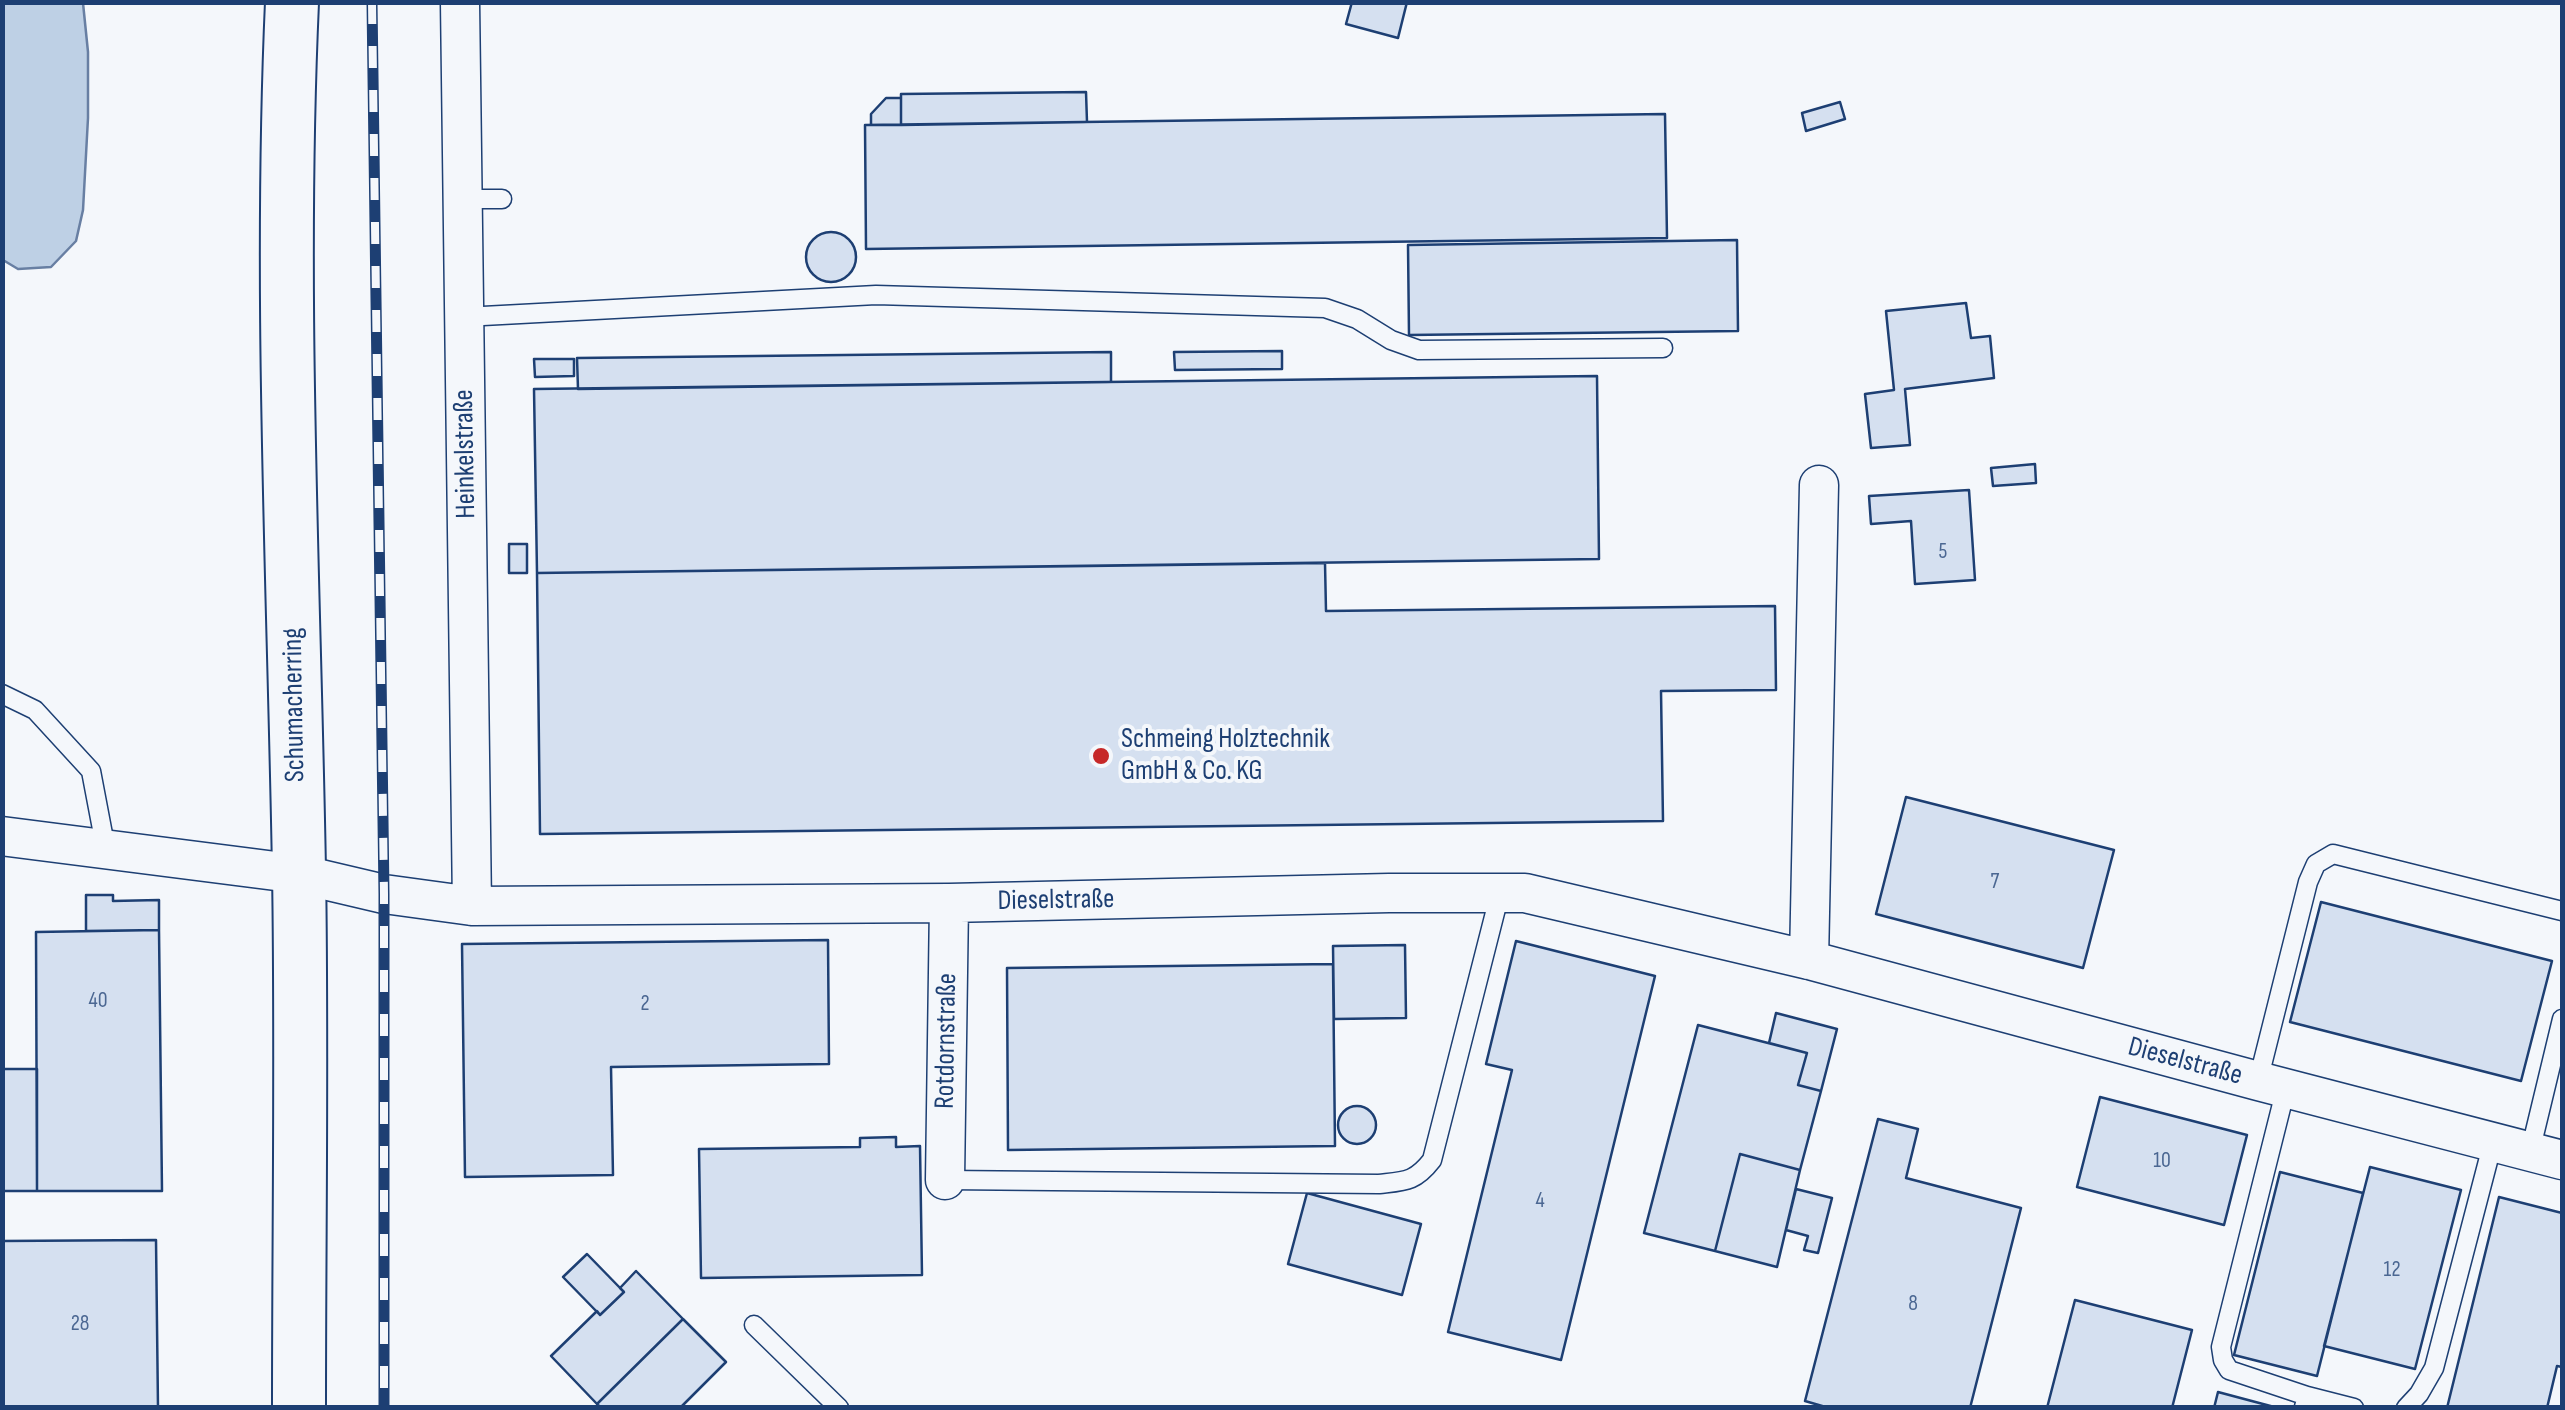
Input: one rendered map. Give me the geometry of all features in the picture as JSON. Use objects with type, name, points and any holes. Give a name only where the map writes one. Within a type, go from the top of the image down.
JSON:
[{"type":"main road","name":"Schumacherring","points":[[292,2],[287,393],[299,874],[300,1408]]},
{"type":"street","name":"Heinkelstraße","points":[[460,2],[472,906]]},
{"type":"street","points":[[1809,960],[1819,485]]},
{"type":"street","name":"Dieselstraße","points":[[2,836],[299,874],[384,894],[472,906],[1525,893],[1809,960],[2546,1156]]},
{"type":"street","name":"Rotdornstraße","points":[[945,1180],[949,903]]},
{"type":"lane","points":[[462,199],[502,199]]},
{"type":"lane","points":[[464,317],[896,296],[1325,308],[1357,319],[1391,340],[1419,350],[1664,348]]},
{"type":"lane","points":[[2,694],[36,710],[91,770],[106,850]]},
{"type":"lane","points":[[2354,1408],[2305,1402],[2229,1370],[2221,1348],[2308,882],[2316,864],[2333,854],[2562,911]]},
{"type":"lane","points":[[945,1180],[1378,1184],[1403,1182],[1421,1174],[1432,1160],[1500,893]]},
{"type":"lane","points":[[2546,1156],[2562,1018]]},
{"type":"lane","points":[[2406,1408],[2420,1394],[2434,1368],[2493,1142]]},
{"type":"lane","points":[[754,1325],[840,1408]]},
{"type":"water","points":[[3,2],[83,3],[88,118],[83,210],[76,241],[51,267],[18,269],[3,260]]},
{"type":"building","points":[[1352,2],[1407,2],[1398,38],[1346,24]]},
{"type":"building","points":[[1086,92],[1087,122],[901,125],[901,94]]},
{"type":"building","points":[[886,98],[901,98],[901,125],[871,125],[871,114]]},
{"type":"building","points":[[1840,102],[1845,119],[1806,131],[1802,113]]},
{"type":"building","points":[[1665,114],[1667,238],[866,249],[865,125]]},
{"type":"building","points":[[831,232],[849,239],[856,257],[849,275],[831,282],[813,275],[806,257],[813,239]]},
{"type":"building","points":[[1737,240],[1738,331],[1409,335],[1408,245]]},
{"type":"building","points":[[1966,303],[1971,338],[1990,336],[1994,378],[1905,389],[1910,445],[1871,448],[1865,394],[1894,390],[1886,311]]},
{"type":"building","points":[[1282,351],[1282,369],[1175,370],[1174,352]]},
{"type":"building","points":[[1111,352],[1111,382],[578,389],[577,358]]},
{"type":"building","points":[[534,359],[574,359],[574,376],[535,377]]},
{"type":"building","points":[[1597,376],[1599,559],[537,573],[534,389]]},
{"type":"building","points":[[2035,464],[2036,483],[1993,486],[1991,468]]},
{"type":"building","points":[[1969,490],[1975,580],[1915,584],[1911,521],[1871,524],[1869,496]]},
{"type":"building","points":[[509,544],[527,544],[527,573],[509,573]]},
{"type":"building","name":"Schmeing Holztechnik GmbH & Co. KG","points":[[1325,563],[1326,611],[1775,606],[1776,690],[1661,691],[1663,821],[540,834],[537,573]]},
{"type":"building","points":[[1906,797],[2114,850],[2083,968],[1876,914]]},
{"type":"building","points":[[86,895],[113,895],[113,901],[159,900],[159,930],[86,931]]},
{"type":"building","points":[[2321,902],[2552,961],[2521,1081],[2290,1022]]},
{"type":"building","points":[[159,930],[162,1191],[37,1191],[36,932]]},
{"type":"building","points":[[828,940],[829,1064],[611,1067],[613,1175],[465,1177],[462,944]]},
{"type":"building","points":[[1516,941],[1655,976],[1561,1360],[1448,1332],[1512,1070],[1486,1064]]},
{"type":"building","points":[[1405,945],[1406,1018],[1334,1019],[1333,946]]},
{"type":"building","points":[[1333,964],[1335,1146],[1008,1150],[1007,968]]},
{"type":"building","points":[[1776,1013],[1837,1029],[1821,1091],[1798,1085],[1807,1053],[1769,1043]]},
{"type":"building","points":[[1698,1025],[1807,1053],[1798,1085],[1821,1091],[1800,1170],[1740,1154],[1715,1251],[1644,1233]]},
{"type":"building","points":[[2,1069],[37,1069],[37,1191],[2,1191]]},
{"type":"building","points":[[2100,1097],[2247,1135],[2224,1225],[2077,1187]]},
{"type":"building","points":[[1357,1106],[1371,1111],[1376,1125],[1371,1139],[1357,1144],[1343,1139],[1338,1125],[1343,1111]]},
{"type":"building","points":[[1878,1119],[1918,1129],[1906,1178],[2021,1208],[1970,1408],[1829,1408],[1805,1401]]},
{"type":"building","points":[[896,1137],[896,1147],[920,1146],[922,1275],[701,1278],[699,1149],[860,1147],[860,1138]]},
{"type":"building","points":[[1740,1154],[1800,1170],[1777,1267],[1715,1251]]},
{"type":"building","points":[[2370,1167],[2461,1190],[2415,1369],[2324,1346]]},
{"type":"building","points":[[2280,1172],[2363,1193],[2317,1376],[2234,1355]]},
{"type":"building","points":[[1796,1189],[1832,1198],[1818,1253],[1804,1250],[1808,1236],[1786,1230]]},
{"type":"building","points":[[1307,1193],[1421,1224],[1402,1295],[1288,1264]]},
{"type":"building","points":[[2499,1197],[2562,1213],[2562,1367],[2557,1366],[2547,1408],[2447,1408]]},
{"type":"building","points":[[156,1240],[158,1408],[2,1408],[2,1241]]},
{"type":"building","points":[[587,1254],[624,1292],[600,1315],[563,1277]]},
{"type":"building","points":[[636,1271],[683,1319],[597,1404],[551,1356],[597,1311],[600,1315],[624,1292],[620,1288]]},
{"type":"building","points":[[2075,1300],[2192,1330],[2172,1408],[2047,1408]]},
{"type":"building","points":[[683,1319],[726,1362],[680,1408],[601,1408],[597,1404]]},
{"type":"building","points":[[2218,1392],[2278,1408],[2214,1408]]},
{"type":"railway","points":[[372,2],[384,894],[384,1408]]},
{"type":"place","name":"Schmeing Holztechnik GmbH & Co. KG","points":[[1101,756]]}]
